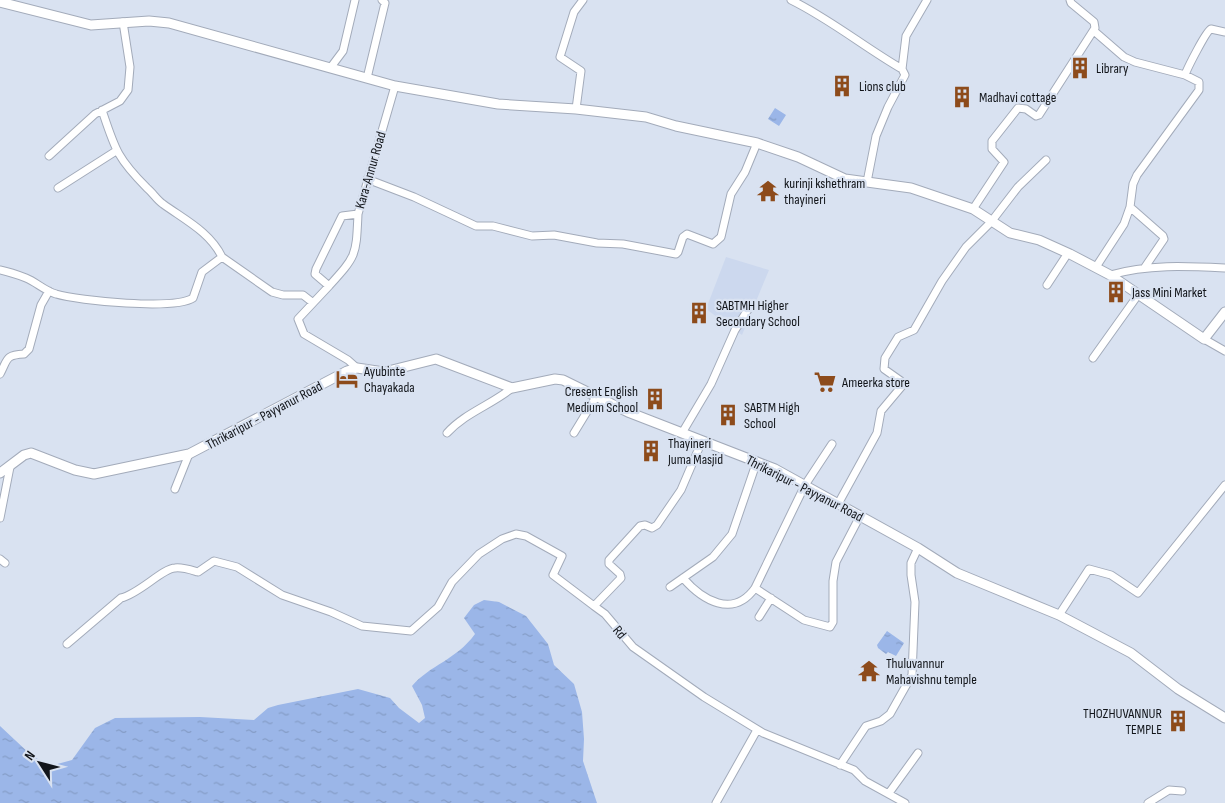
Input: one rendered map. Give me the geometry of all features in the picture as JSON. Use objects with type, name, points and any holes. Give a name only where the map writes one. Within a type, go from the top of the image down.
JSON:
[{"type":"main road","points":[[0,2],[91,25],[149,21],[169,23],[256,49],[331,67],[395,86],[498,104],[576,109],[646,117],[676,126],[757,142],[798,157],[845,179],[912,188],[972,209],[1010,232],[1039,240],[1110,275],[1204,339],[1225,312]]},
{"type":"main road","points":[[357,368],[384,372],[436,359],[512,388]]},
{"type":"main road","name":"Thrikaripur - Payyanur Road","points":[[0,473],[24,455],[31,453],[75,470],[94,474],[189,454],[347,371],[357,368]]},
{"type":"main road","name":"Thrikaripur - Payyanur Road","points":[[512,388],[556,379],[574,384],[596,396],[682,433],[756,461],[805,485],[918,548],[957,573],[1059,615],[1131,653],[1178,689],[1225,718]]},
{"type":"street","points":[[331,67],[343,51],[355,0]]},
{"type":"street","points":[[367,78],[385,3],[382,0]]},
{"type":"street","points":[[576,109],[581,71],[560,57],[574,12],[583,0]]},
{"type":"street","points":[[791,0],[817,13],[869,50],[902,69],[906,75],[888,106],[876,136],[867,182]]},
{"type":"street","points":[[902,69],[906,36],[927,0]]},
{"type":"street","points":[[972,209],[1004,162],[992,149],[992,141],[1018,108],[1026,109],[1036,116],[1039,115],[1094,31],[1094,22],[1070,0]]},
{"type":"street","points":[[49,156],[102,110],[120,100],[128,90],[130,67],[123,22]]},
{"type":"street","points":[[1185,75],[1207,31],[1215,28],[1225,32]]},
{"type":"street","points":[[1094,31],[1124,57],[1135,62],[1185,75],[1200,82],[1199,90],[1137,175],[1133,184],[1130,207],[1124,224],[1096,268]]},
{"type":"street","name":"Kara-Annur Road","points":[[329,286],[315,274],[316,269],[342,216],[358,214],[362,208],[367,179],[395,86]]},
{"type":"street","points":[[102,110],[116,151],[124,165],[162,204],[179,214],[211,239],[222,257],[272,292],[283,295],[303,294],[312,302]]},
{"type":"street","points":[[367,179],[414,197],[476,226],[493,226],[532,236],[554,235],[597,243],[623,244],[676,254],[682,237],[687,234],[713,244],[721,237],[731,194],[745,172],[757,142]]},
{"type":"street","points":[[58,188],[116,151]]},
{"type":"street","points":[[838,504],[877,433],[881,411],[902,386],[901,381],[884,369],[885,358],[898,337],[914,330],[942,282],[966,247],[991,222],[1014,192],[1046,160]]},
{"type":"street","points":[[1130,207],[1163,236],[1162,243],[1145,267]]},
{"type":"street","points":[[357,368],[348,360],[304,334],[298,319],[351,261],[356,252],[358,214]]},
{"type":"street","points":[[1047,285],[1068,253]]},
{"type":"street","points":[[0,270],[26,278],[49,291],[61,295],[123,303],[188,301],[193,298],[202,272],[222,257]]},
{"type":"street","points":[[1110,275],[1145,267],[1225,268]]},
{"type":"street","points":[[0,374],[8,357],[12,354],[24,354],[29,349],[41,305],[49,291]]},
{"type":"street","points":[[1093,358],[1138,295]]},
{"type":"street","points":[[682,433],[711,384],[735,330],[748,308]]},
{"type":"street","points":[[1204,339],[1225,351]]},
{"type":"street","points":[[447,433],[455,424],[493,402],[512,388]]},
{"type":"street","points":[[574,433],[596,396]]},
{"type":"street","points":[[594,606],[621,578],[620,574],[609,564],[609,560],[640,526],[652,528],[657,525],[681,490],[702,441]]},
{"type":"street","points":[[683,578],[702,597],[718,603],[734,604],[750,595],[805,485],[832,444]]},
{"type":"street","points":[[175,489],[189,454]]},
{"type":"street","points":[[670,587],[713,557],[732,534],[756,461]]},
{"type":"street","points":[[0,518],[10,467]]},
{"type":"street","points":[[1059,615],[1089,569],[1112,575],[1138,594],[1225,485]]},
{"type":"street","points":[[755,588],[804,620],[830,627],[832,625],[833,581],[836,562],[860,516]]},
{"type":"street","name":"Rd","points":[[67,644],[120,598],[130,596],[166,570],[174,568],[198,572],[214,561],[237,567],[282,595],[331,612],[362,626],[411,631],[438,607],[452,582],[479,554],[502,539],[516,534],[526,536],[562,556],[554,575],[605,614],[633,647],[704,698],[757,730],[854,770],[864,781],[905,803]]},
{"type":"street","points":[[840,764],[866,726],[881,721],[890,714],[912,675],[915,602],[911,563],[918,548]]},
{"type":"street","points":[[759,617],[770,598]]},
{"type":"street","points":[[716,803],[757,730]]},
{"type":"street","points":[[889,793],[918,753]]},
{"type":"street","points":[[1148,803],[1169,790],[1182,790]]},
{"type":"shaded area","points":[[726,257],[769,270],[742,335],[706,309]]},
{"type":"water","points":[[775,108],[786,115],[779,126],[768,119]]},
{"type":"water","points":[[484,600],[499,602],[526,616],[548,644],[554,665],[574,684],[582,712],[583,761],[597,803],[0,803],[0,726],[31,755],[50,766],[72,760],[95,728],[115,718],[200,717],[254,720],[268,708],[278,705],[358,689],[390,698],[399,708],[419,723],[425,718],[422,705],[412,686],[468,643],[475,634],[464,618],[474,605]]},
{"type":"water","points":[[887,631],[904,643],[896,656],[888,652],[886,654],[878,648],[877,645]]},
{"type":"place","name":"Library","points":[[1080,68]]},
{"type":"place","name":"Lions club","points":[[842,86]]},
{"type":"place","name":"Madhavi cottage","points":[[962,97]]},
{"type":"place","name":"kurinji kshethram thayineri","points":[[768,191]]},
{"type":"place","name":"Jass Mini Market","points":[[1116,292]]},
{"type":"place","name":"SABTMH Higher Secondary School","points":[[699,313]]},
{"type":"place","name":"Ayubinte Chayakada","points":[[347,379]]},
{"type":"place","name":"Ameerka store","points":[[825,382]]},
{"type":"place","name":"Cresent English Medium School","points":[[655,399]]},
{"type":"place","name":"SABTM High School","points":[[728,415]]},
{"type":"place","name":"Thayineri Juma Masjid","points":[[651,451]]},
{"type":"place","name":"Thuluvannur Mahavishnu temple","points":[[869,671]]},
{"type":"place","name":"THOZHUVANNUR TEMPLE","points":[[1178,721]]}]
